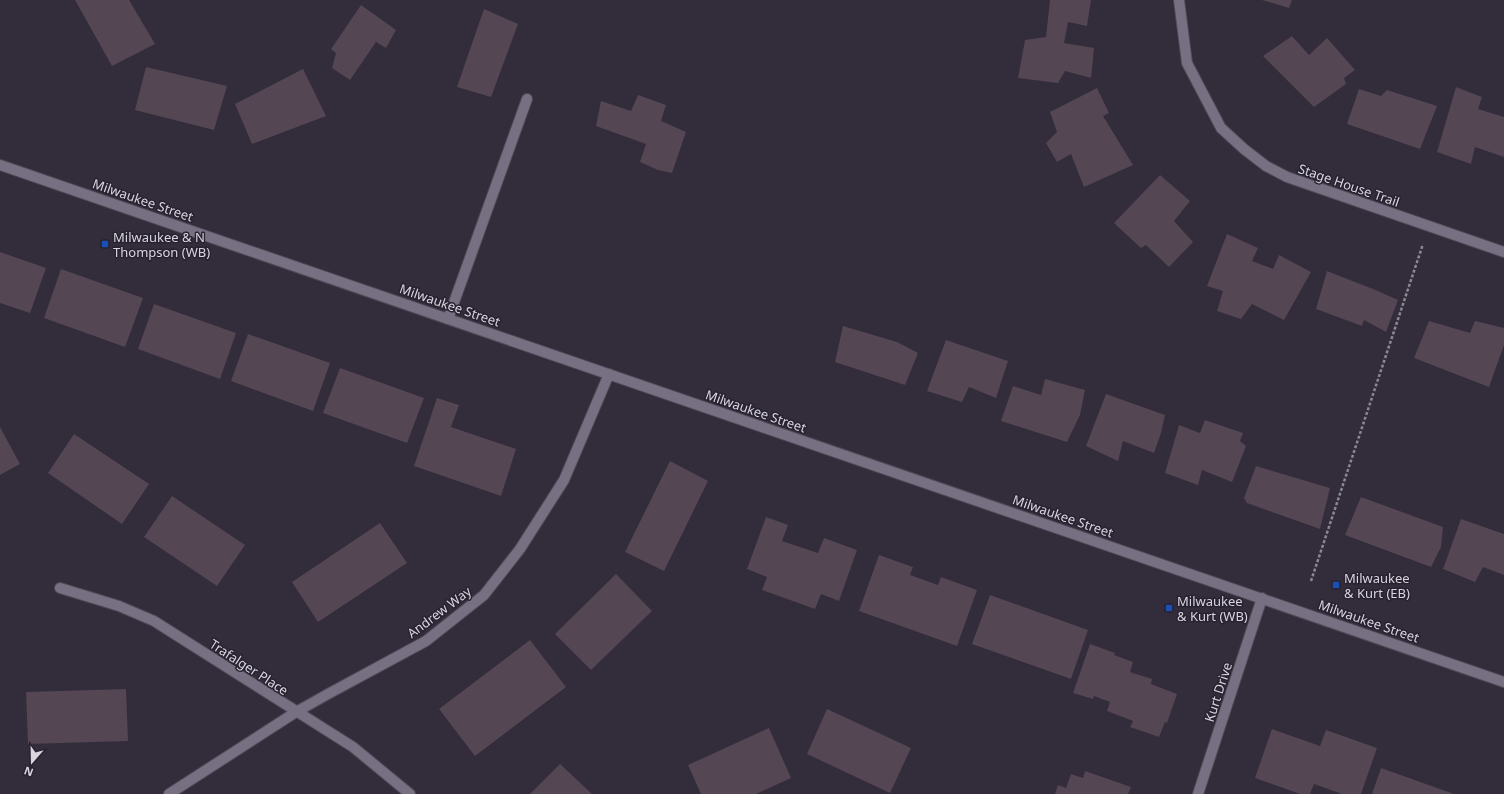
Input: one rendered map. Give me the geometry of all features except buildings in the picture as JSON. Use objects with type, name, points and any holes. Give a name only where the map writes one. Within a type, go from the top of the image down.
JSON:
[{"type":"street","name":"Stage House Trail","points":[[1179,0],[1187,63],[1221,128],[1244,149],[1266,166],[1287,177],[1504,252]]},
{"type":"street","points":[[448,318],[527,99]]},
{"type":"street","name":"Milwaukee Street","points":[[0,164],[1504,682]]},
{"type":"street","name":"Andrew Way","points":[[169,794],[296,712],[426,642],[484,595],[520,549],[564,480],[609,374]]},
{"type":"street","name":"Trafalger Place","points":[[60,588],[119,606],[154,621],[353,747],[410,794]]},
{"type":"street","name":"Kurt Drive","points":[[1198,794],[1262,598]]},
{"type":"path","points":[[1311,581],[1429,226]]},
{"type":"place","name":"Milwaukee & N Thompson (WB)","points":[[105,244]]},
{"type":"place","name":"Milwaukee & Kurt (EB)","points":[[1336,585]]},
{"type":"place","name":"Milwaukee & Kurt (WB)","points":[[1169,608]]}]
